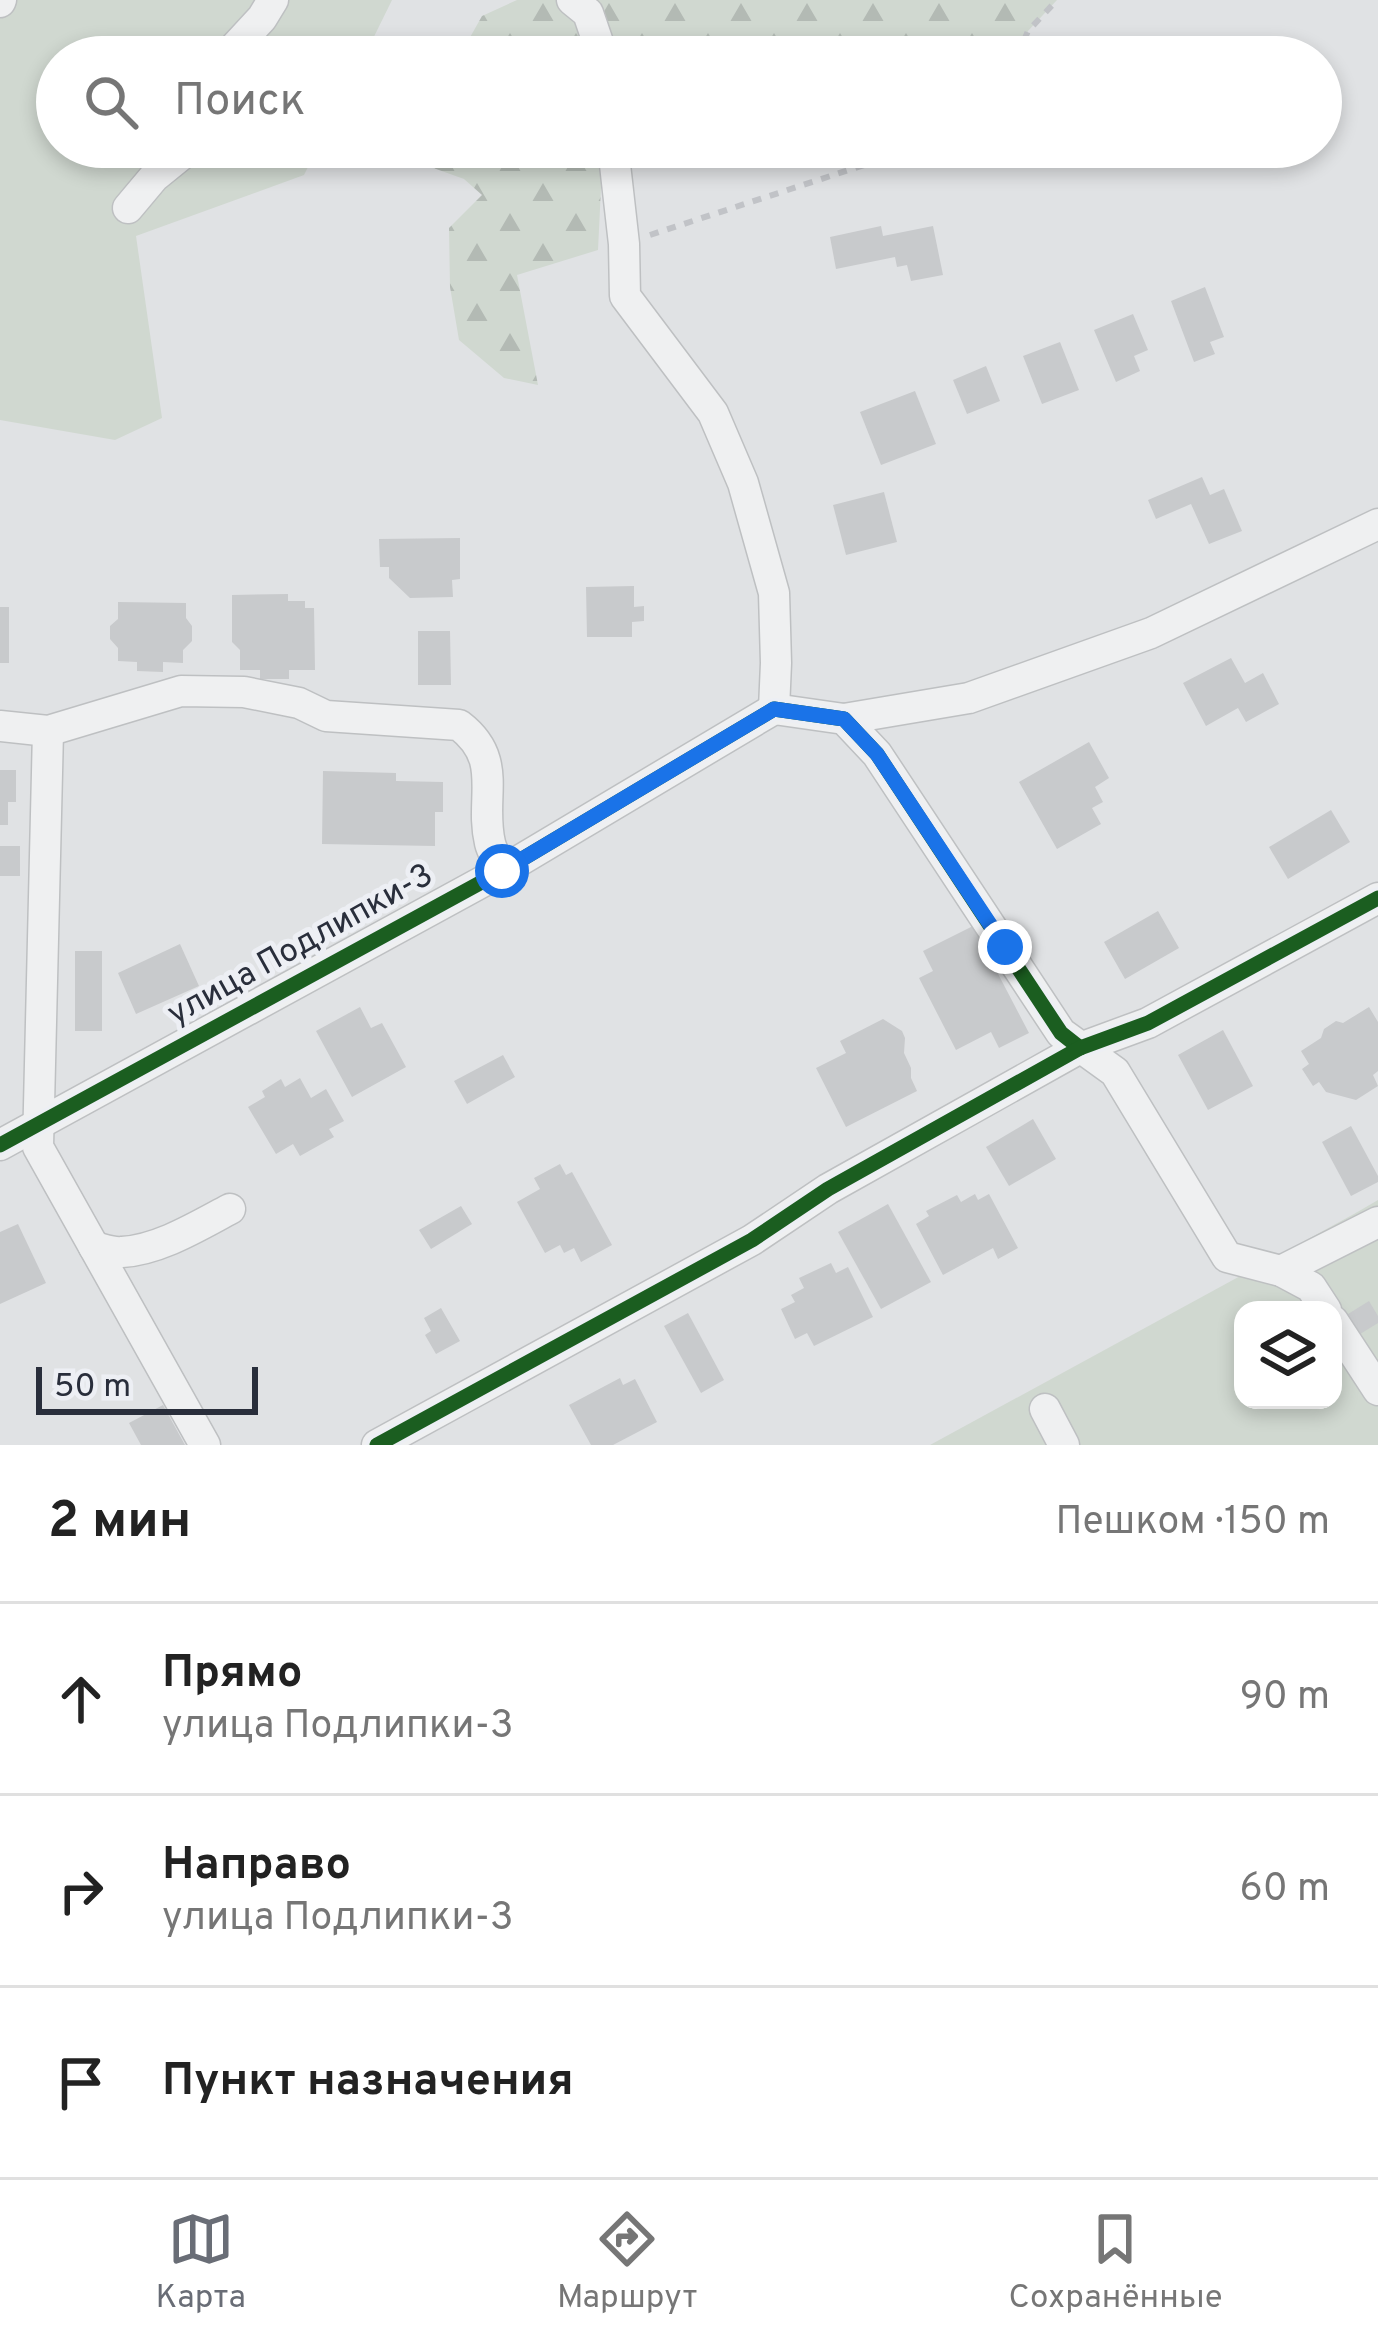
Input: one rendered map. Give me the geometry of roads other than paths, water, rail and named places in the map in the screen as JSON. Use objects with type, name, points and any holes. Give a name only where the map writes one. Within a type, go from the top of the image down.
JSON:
[{"type":"street","points":[[246,36],[273,0]]},
{"type":"street","points":[[572,0],[588,13],[596,36]]},
{"type":"street","points":[[128,208],[166,168]]},
{"type":"street","points":[[615,168],[625,296],[713,413],[743,483],[774,592],[774,709],[844,719],[968,698],[1131,640],[1378,524]]},
{"type":"street","points":[[0,726],[48,730],[181,692],[244,692],[299,703],[326,716],[459,725],[473,736],[486,758],[490,843],[502,871]]},
{"type":"street","name":"улица Подлипки-3","points":[[0,1144],[502,871],[774,709]]},
{"type":"street","points":[[844,719],[877,754],[1061,1033],[1115,1072],[1227,1257],[1281,1270],[1311,1287],[1320,1301]]},
{"type":"street","points":[[48,730],[38,1148],[205,1445]]},
{"type":"street","points":[[377,1445],[752,1240],[828,1189],[1080,1048],[1148,1023],[1378,898]]},
{"type":"street","points":[[94,1247],[119,1253],[146,1247],[230,1210]]},
{"type":"street","points":[[1281,1270],[1378,1222]]},
{"type":"street","points":[[1342,1335],[1378,1390]]},
{"type":"street","points":[[1045,1409],[1064,1445]]}]
